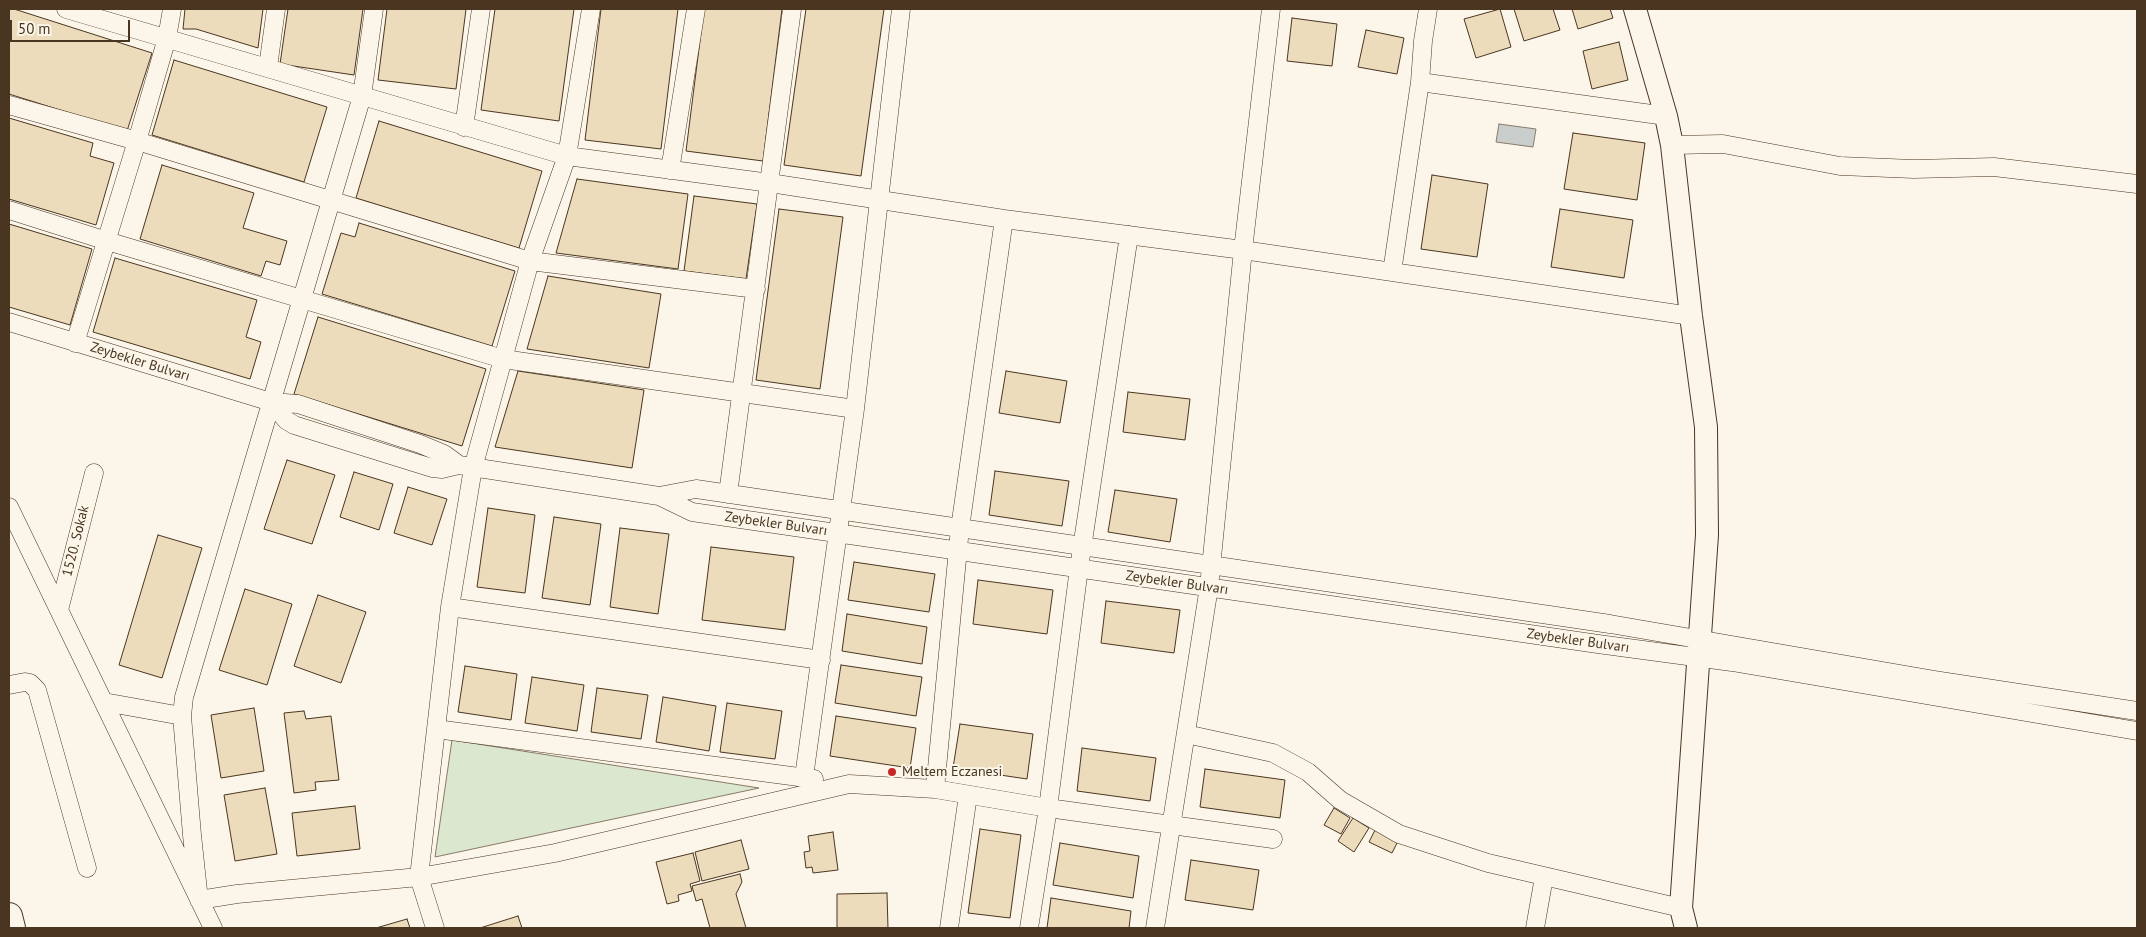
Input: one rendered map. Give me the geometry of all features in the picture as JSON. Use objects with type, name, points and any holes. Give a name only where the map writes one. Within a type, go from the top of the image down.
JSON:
[{"type":"highway","points":[[9,916],[12,928]]},
{"type":"main road","points":[[1635,9],[1666,116],[1672,145],[1690,316],[1706,427],[1707,535],[1684,918]]},
{"type":"street","points":[[66,9],[567,156],[1004,219],[1243,250],[1690,316]]},
{"type":"street","points":[[75,343],[138,141],[167,38],[172,9]]},
{"type":"street","points":[[268,68],[276,9]]},
{"type":"street","points":[[200,900],[192,835],[182,716],[184,697],[362,96],[374,9]]},
{"type":"street","points":[[464,127],[481,9]]},
{"type":"street","points":[[434,928],[419,877],[466,466],[503,359],[530,261],[567,156],[591,9]]},
{"type":"street","points":[[670,170],[696,9]]},
{"type":"street","points":[[728,494],[792,9]]},
{"type":"street","points":[[804,778],[855,409],[901,9]]},
{"type":"street","points":[[1155,928],[1212,565],[1243,250],[1271,9]]},
{"type":"street","points":[[1392,272],[1420,82],[1428,9]]},
{"type":"street","points":[[1420,82],[1666,116]]},
{"type":"street","points":[[9,105],[138,141],[530,261],[756,289]]},
{"type":"street","points":[[1672,145],[1722,144],[1840,166],[1914,169],[1994,167],[2137,184]]},
{"type":"street","points":[[9,210],[503,359],[855,409]]},
{"type":"street","points":[[935,789],[960,528],[1004,219]]},
{"type":"street","points":[[1029,928],[1048,808],[1079,568],[1129,235]]},
{"type":"street","name":"Zeybekler Bulvarı","points":[[9,322],[271,402],[298,404],[420,444],[466,466],[659,496],[692,512],[1463,624],[1699,648]]},
{"type":"street","name":"1520. Sokak","points":[[59,610],[94,473]]},
{"type":"street","name":"Zeybekler Bulvarı","points":[[659,496],[696,489],[840,510],[1466,602],[1699,648]]},
{"type":"street","points":[[9,507],[213,928]]},
{"type":"street","points":[[1463,624],[1466,602]]},
{"type":"street","points":[[450,607],[820,660]]},
{"type":"street","points":[[1699,648],[1935,680],[2137,711]]},
{"type":"street","points":[[1699,648],[1783,670],[2137,731]]},
{"type":"street","points":[[9,685],[25,682],[30,683],[37,690],[87,868]]},
{"type":"street","points":[[104,702],[182,716]]},
{"type":"street","points":[[436,729],[850,784],[935,789],[1048,808],[1273,839]]},
{"type":"street","points":[[1186,734],[1273,754],[1308,772],[1340,800],[1399,834],[1488,863],[1544,876],[1684,918]]},
{"type":"street","points":[[200,900],[237,894],[419,877],[555,853],[850,784]]},
{"type":"street","points":[[949,928],[968,794]]},
{"type":"street","points":[[1535,928],[1544,876]]},
{"type":"green space","points":[[452,740],[759,788],[435,857]]},
{"type":"shaded area","points":[[1499,124],[1536,129],[1533,147],[1496,142]]},
{"type":"building","points":[[9,9],[152,53],[127,131],[9,94]]},
{"type":"building","points":[[185,9],[263,9],[258,48],[196,29],[183,29]]},
{"type":"building","points":[[288,9],[363,9],[354,75],[280,64]]},
{"type":"building","points":[[387,9],[466,9],[456,89],[378,80]]},
{"type":"building","points":[[495,9],[574,9],[559,121],[481,110]]},
{"type":"building","points":[[601,9],[678,9],[661,149],[585,140]]},
{"type":"building","points":[[704,9],[782,9],[763,161],[686,151]]},
{"type":"building","points":[[806,9],[884,9],[861,176],[784,165]]},
{"type":"building","points":[[1500,9],[1511,47],[1476,58],[1464,19]]},
{"type":"building","points":[[1514,9],[1553,9],[1560,30],[1524,41]]},
{"type":"building","points":[[1572,9],[1610,9],[1613,18],[1578,29]]},
{"type":"building","points":[[1292,18],[1337,24],[1332,66],[1287,61]]},
{"type":"building","points":[[1366,30],[1404,38],[1397,74],[1358,67]]},
{"type":"building","points":[[1619,42],[1628,80],[1592,89],[1583,51]]},
{"type":"building","points":[[174,60],[327,107],[304,182],[152,135]]},
{"type":"building","points":[[9,118],[93,143],[90,156],[114,163],[96,225],[9,199]]},
{"type":"building","points":[[379,121],[542,171],[519,248],[356,198]]},
{"type":"building","points":[[1573,133],[1645,143],[1637,200],[1564,189]]},
{"type":"building","points":[[162,165],[254,193],[243,228],[287,241],[280,265],[266,261],[261,276],[140,239]]},
{"type":"building","points":[[1432,175],[1488,184],[1477,257],[1421,249]]},
{"type":"building","points":[[577,179],[688,194],[678,269],[556,253]]},
{"type":"building","points":[[694,196],[757,204],[746,279],[684,271]]},
{"type":"building","points":[[779,209],[843,217],[820,389],[756,380]]},
{"type":"building","points":[[1560,209],[1633,220],[1624,278],[1551,267]]},
{"type":"building","points":[[359,223],[515,271],[492,346],[322,294],[341,233],[355,237]]},
{"type":"building","points":[[9,224],[92,249],[70,325],[9,307]]},
{"type":"building","points":[[115,258],[257,300],[246,337],[261,342],[250,379],[93,332]]},
{"type":"building","points":[[548,276],[661,294],[649,368],[527,349]]},
{"type":"building","points":[[318,317],[486,369],[462,446],[294,394]]},
{"type":"building","points":[[518,371],[644,390],[632,468],[495,447]]},
{"type":"building","points":[[1006,371],[1067,381],[1060,423],[999,413]]},
{"type":"building","points":[[1128,392],[1190,399],[1185,440],[1123,432]]},
{"type":"building","points":[[287,460],[335,475],[312,544],[264,529]]},
{"type":"building","points":[[995,471],[1069,481],[1062,526],[989,515]]},
{"type":"building","points":[[354,472],[393,484],[379,530],[340,517]]},
{"type":"building","points":[[408,487],[447,499],[432,545],[394,533]]},
{"type":"building","points":[[1115,490],[1177,499],[1170,542],[1108,532]]},
{"type":"building","points":[[488,508],[535,515],[525,593],[477,587]]},
{"type":"building","points":[[554,517],[601,524],[590,605],[542,598]]},
{"type":"building","points":[[620,528],[669,534],[658,614],[610,607]]},
{"type":"building","points":[[158,535],[202,548],[162,678],[119,665]]},
{"type":"building","points":[[711,547],[794,557],[785,630],[702,620]]},
{"type":"building","points":[[854,562],[935,574],[929,612],[848,600]]},
{"type":"building","points":[[978,580],[1053,590],[1047,634],[973,624]]},
{"type":"building","points":[[245,589],[292,604],[267,685],[219,670]]},
{"type":"building","points":[[318,595],[366,612],[341,683],[294,666]]},
{"type":"building","points":[[1106,601],[1180,610],[1174,653],[1101,643]]},
{"type":"building","points":[[847,614],[927,627],[922,664],[842,651]]},
{"type":"building","points":[[841,665],[922,677],[916,716],[835,703]]},
{"type":"building","points":[[465,666],[517,674],[511,720],[458,712]]},
{"type":"building","points":[[532,677],[584,685],[577,731],[525,723]]},
{"type":"building","points":[[597,688],[648,695],[641,739],[591,732]]},
{"type":"building","points":[[663,697],[716,706],[709,751],[656,742]]},
{"type":"building","points":[[727,703],[782,711],[775,759],[720,752]]},
{"type":"building","points":[[254,708],[264,771],[221,778],[211,715]]},
{"type":"building","points":[[304,711],[306,719],[331,716],[339,780],[315,782],[316,790],[294,793],[284,713]]},
{"type":"building","points":[[836,716],[916,728],[910,768],[830,756]]},
{"type":"building","points":[[960,724],[1033,734],[1027,779],[953,768]]},
{"type":"building","points":[[1082,748],[1156,758],[1150,801],[1077,791]]},
{"type":"building","points":[[1205,769],[1285,780],[1280,818],[1200,807]]},
{"type":"building","points":[[265,788],[277,854],[235,861],[224,795]]},
{"type":"building","points":[[355,806],[360,849],[297,856],[292,813]]},
{"type":"building","points":[[1334,808],[1350,818],[1341,834],[1324,825]]},
{"type":"building","points":[[1353,818],[1369,828],[1354,852],[1338,841]]},
{"type":"building","points":[[980,829],[1021,835],[1010,918],[968,913]]},
{"type":"building","points":[[1375,830],[1398,841],[1392,853],[1369,842]]},
{"type":"building","points":[[833,832],[838,870],[813,873],[812,867],[806,868],[804,852],[810,851],[808,836]]},
{"type":"building","points":[[741,840],[749,869],[702,881],[695,852]]},
{"type":"building","points":[[1060,843],[1139,856],[1133,898],[1053,885]]},
{"type":"building","points":[[693,853],[700,881],[690,884],[692,891],[678,895],[679,901],[667,904],[656,862]]},
{"type":"building","points":[[1191,860],[1259,870],[1253,910],[1185,900]]},
{"type":"building","points":[[740,874],[742,882],[736,894],[746,928],[710,928],[702,899],[696,901],[692,886]]},
{"type":"building","points":[[887,893],[888,928],[837,928],[837,894]]},
{"type":"building","points":[[1051,898],[1131,911],[1129,928],[1047,928]]},
{"type":"building","points":[[518,916],[522,928],[480,928]]},
{"type":"building","points":[[407,919],[410,928],[376,928]]},
{"type":"place","name":"Meltem Eczanesi","points":[[892,772]]}]
